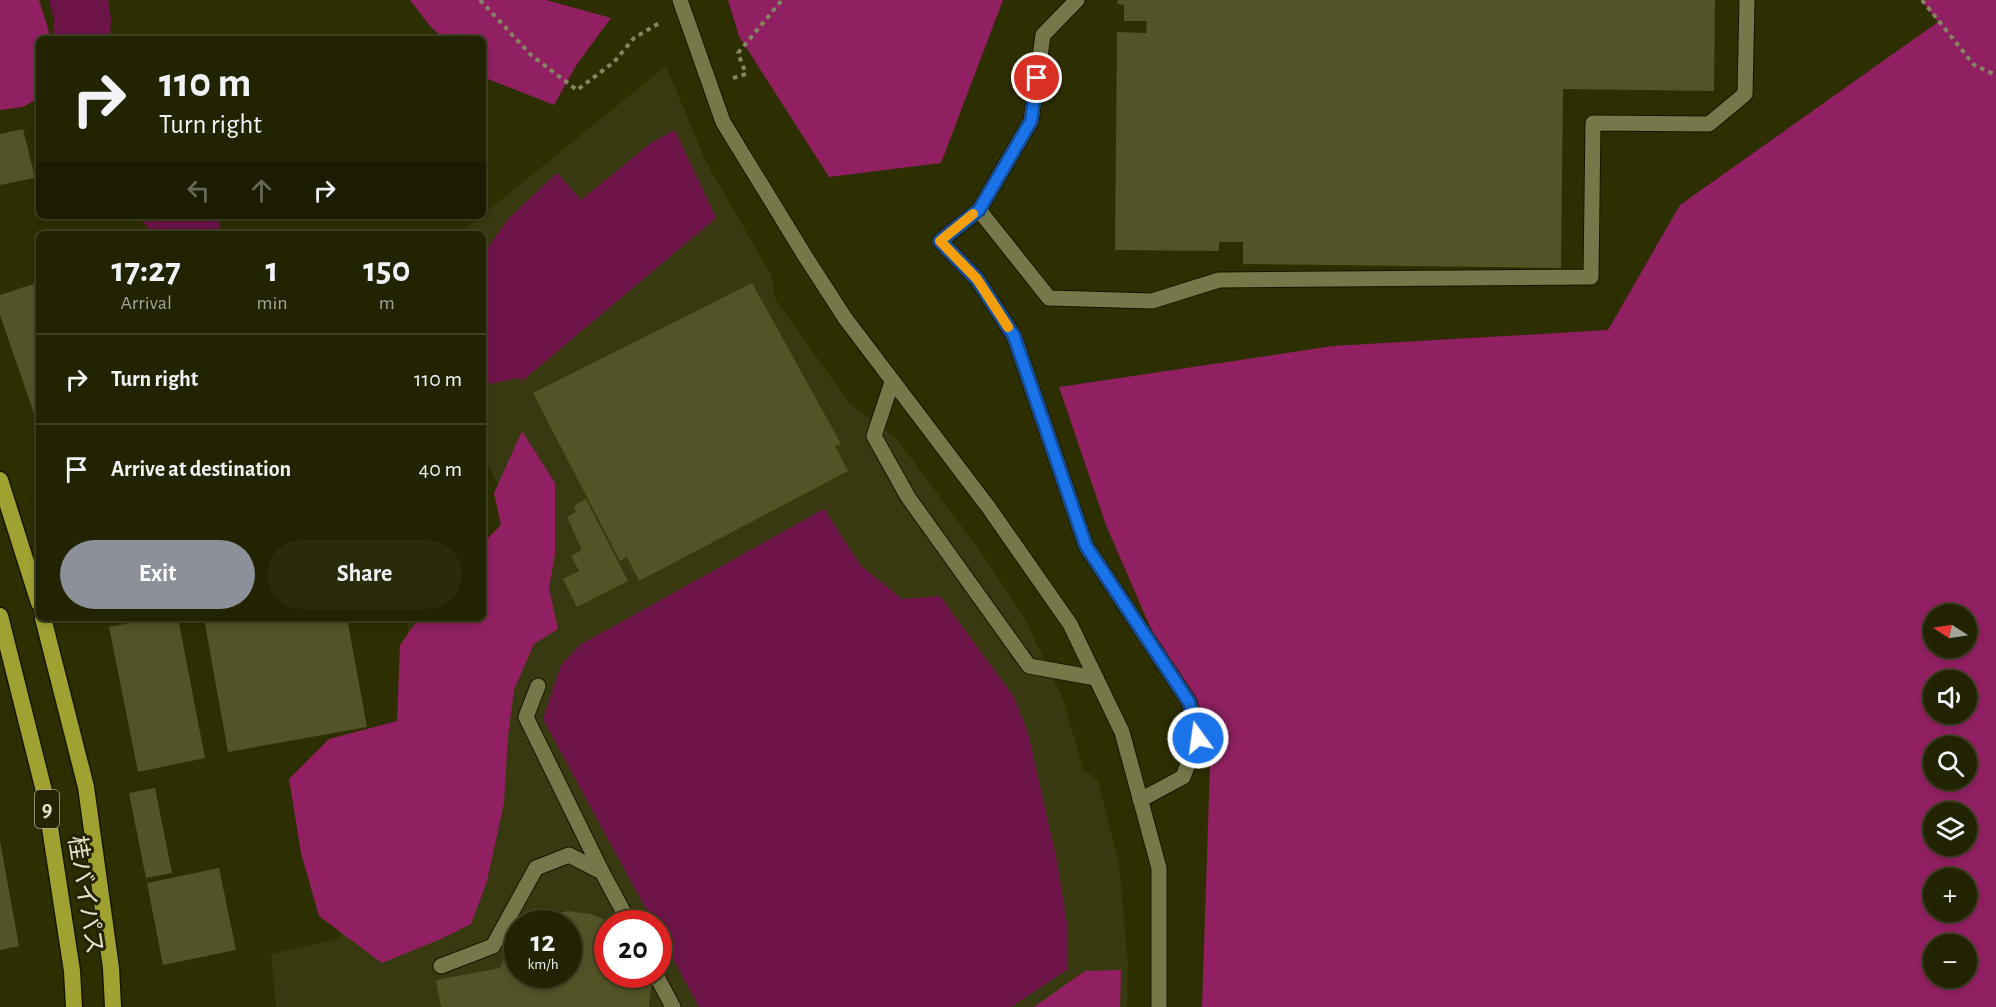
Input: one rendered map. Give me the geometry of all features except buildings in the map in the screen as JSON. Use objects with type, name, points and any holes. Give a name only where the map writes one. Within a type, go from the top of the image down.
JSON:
[{"type":"highway","points":[[0,480],[36,594]]},
{"type":"highway","name":"桂バイパス","points":[[0,616],[45,795],[72,971],[74,1007]]},
{"type":"highway","name":"桂バイパス","points":[[44,621],[86,787],[111,968],[113,1007]]},
{"type":"street","points":[[1077,0],[1043,35],[1031,121],[979,210],[940,241],[977,279],[1014,336],[1086,546],[1189,702],[1198,738],[1183,777],[1140,800]]},
{"type":"street","points":[[979,210],[1049,298],[1152,301],[1220,280],[1591,277],[1593,123],[1709,124],[1745,94],[1747,0]]},
{"type":"street","points":[[681,5],[723,122],[845,318],[990,508],[1070,624],[1122,732],[1159,868],[1159,1007]]},
{"type":"street","points":[[892,382],[874,436],[908,497],[1029,666],[1096,678]]},
{"type":"street","points":[[538,686],[526,717],[622,910]]},
{"type":"street","points":[[441,966],[493,946],[536,868],[569,855],[602,872]]},
{"type":"street","points":[[663,988],[673,1007]]},
{"type":"path","points":[[480,0],[531,55],[577,90],[614,62],[634,38],[681,5]]},
{"type":"path","points":[[709,83],[746,74],[738,53],[782,0]]},
{"type":"path","points":[[1922,0],[1974,65],[1996,75]]},
{"type":"shaded area","points":[[0,0],[39,0],[49,32],[48,36],[36,36],[36,100],[23,107],[0,110]]},
{"type":"shaded area","points":[[49,0],[108,0],[111,18],[110,36],[53,36],[54,20]]},
{"type":"shaded area","points":[[410,0],[546,0],[611,18],[577,64],[554,105],[486,78],[486,36],[441,36]]},
{"type":"shaded area","points":[[728,0],[1003,0],[941,163],[829,177],[739,36]]},
{"type":"shaded area","points":[[1921,0],[1996,0],[1996,1007],[1202,1007],[1210,765],[1106,525],[1059,387],[1333,346],[1608,330],[1680,205],[1938,22]]},
{"type":"shaded area","points":[[666,66],[706,162],[771,274],[775,299],[850,404],[896,438],[983,555],[1025,619],[1064,702],[1083,769],[1098,781],[1119,863],[1128,967],[1127,1007],[276,1007],[271,954],[341,938],[309,755],[421,729],[407,621],[486,621],[486,539],[524,532],[486,462],[486,231],[463,231],[477,219],[486,219],[486,212]]},
{"type":"shaded area","points":[[675,130],[716,218],[522,381],[519,378],[489,384],[486,376],[486,250],[509,218],[557,173],[581,200],[651,143]]},
{"type":"shaded area","points":[[140,219],[218,219],[221,231],[151,231]]},
{"type":"shaded area","points":[[522,431],[555,483],[555,554],[549,588],[558,629],[534,644],[514,690],[508,736],[504,803],[487,881],[471,924],[382,963],[319,916],[301,853],[289,779],[329,739],[397,721],[400,645],[417,621],[486,621],[486,540],[501,525],[494,493]]},
{"type":"shaded area","points":[[824,509],[861,566],[902,599],[940,596],[1014,697],[1028,733],[1057,861],[1068,930],[1068,969],[1011,1007],[699,1007],[672,956],[672,910],[646,910],[543,719],[561,665],[580,645]]},
{"type":"shaded area","points":[[1121,970],[1120,1007],[1034,1007],[1085,971]]},
{"type":"slow traffic","points":[[973,214],[940,241],[977,279],[1008,327]]},
{"type":"route","points":[[1037,78],[1031,121],[979,210],[940,241],[977,279],[1014,336],[1086,546],[1189,702],[1198,738]]}]
